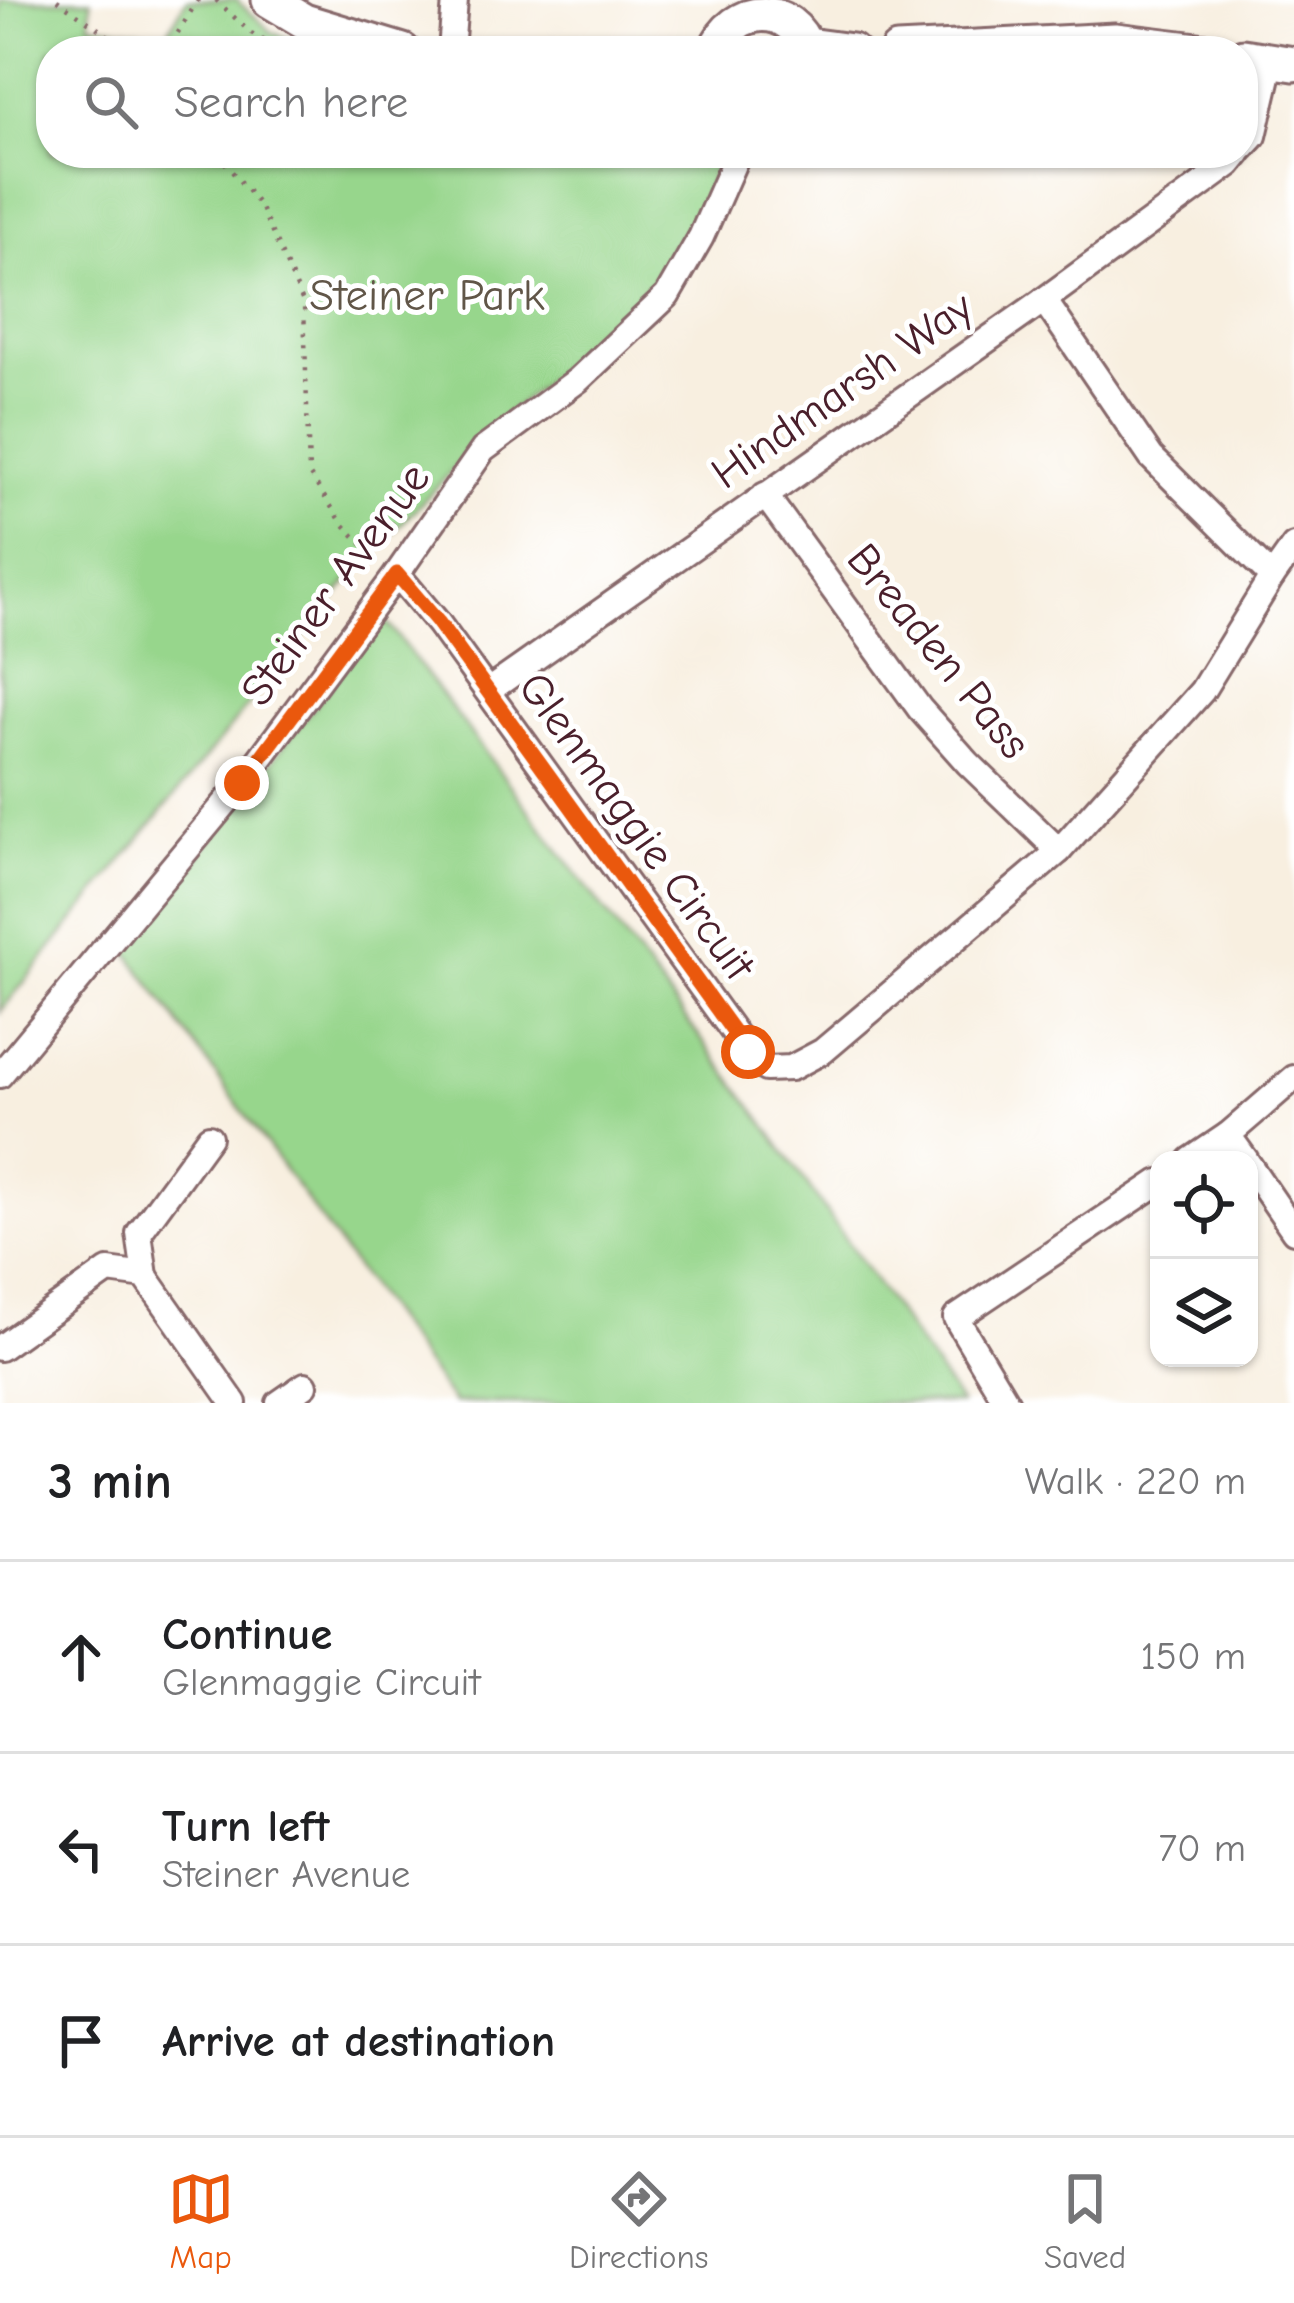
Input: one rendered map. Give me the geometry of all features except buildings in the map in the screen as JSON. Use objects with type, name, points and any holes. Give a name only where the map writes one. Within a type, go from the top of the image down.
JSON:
[{"type":"street","points":[[269,0],[304,21],[354,36]]},
{"type":"street","points":[[452,36],[455,0]]},
{"type":"street","points":[[724,36],[735,22],[782,22],[816,36]]},
{"type":"street","name":"Hindmarsh Way","points":[[1258,117],[1270,59]]},
{"type":"street","name":"Steiner Avenue","points":[[0,1076],[242,783],[483,450],[578,380],[667,296],[701,237],[731,168]]},
{"type":"street","name":"Hindmarsh Way","points":[[488,691],[1225,168]]},
{"type":"street","points":[[1044,300],[1151,458],[1272,577]]},
{"type":"street","name":"Breaden Pass","points":[[765,495],[920,709],[1059,851]]},
{"type":"street","name":"Glenmaggie Circuit","points":[[397,574],[438,622],[748,1052],[766,1069],[790,1068],[823,1052],[1059,851],[1202,691],[1294,546]]},
{"type":"street","points":[[1204,1151],[1294,1078]]},
{"type":"street","points":[[1228,1135],[1239,1151]]},
{"type":"street","points":[[208,1137],[139,1233],[145,1276],[234,1403]]},
{"type":"street","points":[[1258,1178],[1294,1231]]},
{"type":"street","points":[[1007,1403],[956,1318],[1150,1187]]},
{"type":"street","points":[[0,1348],[109,1271],[145,1276]]},
{"type":"street","points":[[279,1403],[305,1385]]},
{"type":"path","points":[[57,0],[110,36]]},
{"type":"path","points":[[176,36],[198,0]]},
{"type":"path","points":[[216,0],[257,36]]},
{"type":"path","points":[[230,168],[260,206],[304,304],[309,474],[343,524],[370,552],[401,512]]},
{"type":"green space","name":"Steiner Park","points":[[0,0],[91,0],[90,24],[166,35],[186,0],[236,0],[281,36],[36,36],[36,168],[715,168],[704,206],[672,263],[622,317],[506,415],[359,568],[0,1012]]},
{"type":"green space","points":[[383,617],[760,1117],[960,1403],[453,1403],[126,950]]},
{"type":"route","points":[[242,783],[397,574],[438,622],[748,1052]]}]
